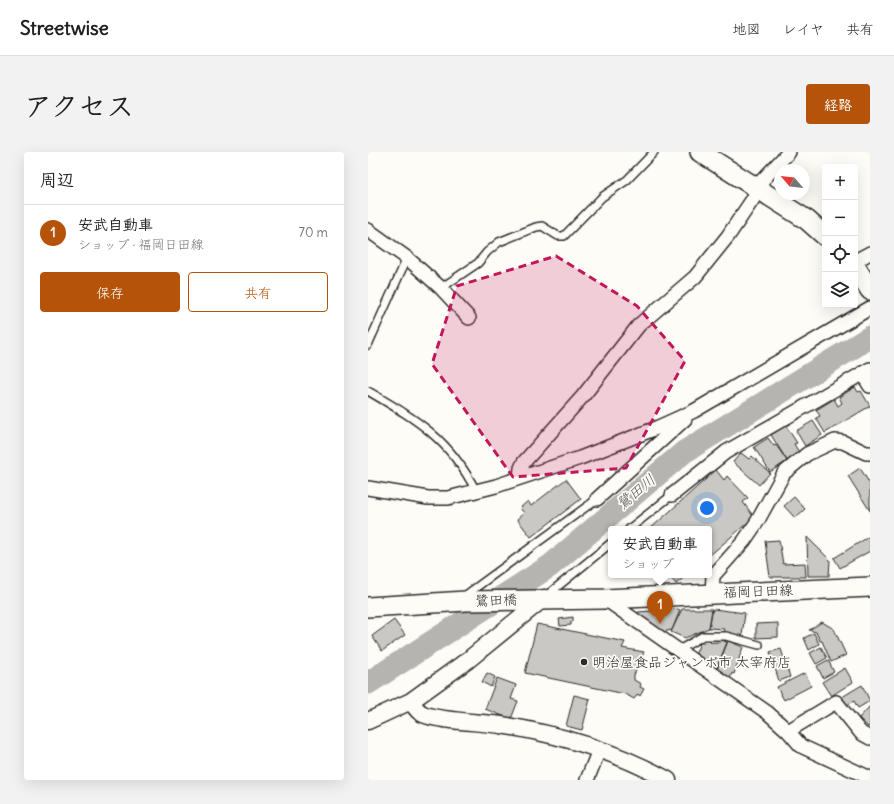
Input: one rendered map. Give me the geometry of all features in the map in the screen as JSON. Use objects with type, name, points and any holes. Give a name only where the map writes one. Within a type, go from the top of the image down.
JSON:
[{"type":"main road","points":[[700,152],[807,220],[822,233]]},
{"type":"main road","points":[[858,271],[870,290]]},
{"type":"main road","name":"福岡日田線","points":[[535,599],[605,599],[870,587]]},
{"type":"main road","name":"鷺田橋","points":[[462,601],[535,599]]},
{"type":"main road","points":[[368,607],[462,601]]},
{"type":"street","points":[[520,478],[521,468],[524,462],[583,396],[639,324],[695,277],[728,236],[757,189],[789,152]]},
{"type":"street","points":[[368,230],[407,258],[441,288],[469,318]]},
{"type":"street","points":[[858,259],[870,253]]},
{"type":"street","points":[[368,488],[428,498],[448,498],[520,478],[580,458],[654,430],[694,412],[870,308]]},
{"type":"street","points":[[672,495],[726,452],[866,371],[870,386]]},
{"type":"street","points":[[597,499],[694,412]]},
{"type":"street","points":[[712,593],[713,576],[744,541],[757,522],[776,484],[784,473],[807,454],[835,441],[843,442],[866,453],[870,453]]},
{"type":"street","points":[[368,720],[410,701],[468,660],[535,599]]},
{"type":"street","points":[[605,599],[768,713],[788,731],[801,746],[870,778]]},
{"type":"street","points":[[410,701],[424,714],[436,718],[503,725],[551,735],[599,750],[668,780]]},
{"type":"street","points":[[788,731],[836,702],[861,733],[870,738]]},
{"type":"street","points":[[587,780],[599,750]]},
{"type":"lane","points":[[441,288],[478,263],[487,252],[499,242],[506,239],[542,226],[558,236],[564,236],[602,197],[627,180],[654,152]]},
{"type":"lane","points":[[368,345],[407,258]]},
{"type":"lane","points":[[368,391],[408,415],[439,438],[450,449],[467,472],[476,491]]},
{"type":"lane","points":[[633,526],[672,495]]},
{"type":"lane","points":[[462,601],[597,499]]},
{"type":"lane","points":[[535,599],[557,585],[608,545]]},
{"type":"lane","points":[[679,650],[703,636],[726,636],[759,645]]},
{"type":"highlighted area","points":[[556,256],[637,306],[685,361],[626,468],[513,477],[432,364],[457,286]]},
{"type":"building","points":[[855,387],[858,392],[861,391],[870,406],[825,433],[816,418],[820,416],[816,410],[834,399],[838,406],[842,403],[839,397]]},
{"type":"building","points":[[813,421],[822,435],[805,446],[796,431]]},
{"type":"building","points":[[786,426],[797,443],[794,444],[800,454],[788,462],[771,435]]},
{"type":"building","points":[[768,438],[774,446],[776,445],[787,461],[770,472],[754,447]]},
{"type":"building","points":[[741,453],[749,459],[752,456],[770,473],[759,485],[733,462]]},
{"type":"building","points":[[860,468],[870,484],[870,511],[848,476]]},
{"type":"building","points":[[716,470],[724,480],[727,476],[748,498],[743,502],[754,517],[712,553],[712,526],[653,526]]},
{"type":"building","points":[[566,479],[581,499],[531,537],[517,519],[524,513],[520,508],[528,501],[531,506]]},
{"type":"building","points":[[794,497],[805,509],[795,518],[784,506]]},
{"type":"building","points":[[870,536],[870,551],[840,568],[834,558]]},
{"type":"building","points":[[807,537],[830,560],[829,576],[808,576]]},
{"type":"building","points":[[779,540],[783,564],[805,563],[806,577],[770,577],[765,541]]},
{"type":"building","points":[[671,578],[683,578],[676,584]]},
{"type":"building","points":[[682,609],[712,609],[709,628],[685,638],[671,632]]},
{"type":"building","points":[[713,609],[745,613],[742,636],[723,634],[724,629],[709,628]]},
{"type":"building","points":[[680,610],[672,630],[658,633],[638,619],[638,612]]},
{"type":"building","points":[[573,617],[571,625],[560,626],[559,619]]},
{"type":"building","points":[[394,620],[405,635],[382,651],[372,636]]},
{"type":"building","points":[[822,622],[834,629],[846,655],[831,662],[822,641],[820,641],[816,632],[809,630]]},
{"type":"building","points":[[778,623],[778,637],[756,638],[756,624]]},
{"type":"building","name":"明治屋食品ジャンボ市 太宰府店","points":[[537,624],[625,642],[622,648],[644,652],[634,675],[634,680],[641,684],[640,687],[644,689],[640,696],[638,694],[634,699],[625,694],[525,673]]},
{"type":"building","points":[[814,633],[819,644],[809,650],[804,638]]},
{"type":"building","points":[[721,640],[727,642],[716,670],[695,655],[700,643],[720,642]]},
{"type":"building","points":[[728,641],[743,647],[734,674],[732,673],[730,678],[716,672]]},
{"type":"building","points":[[821,647],[827,658],[816,664],[810,653]]},
{"type":"building","points":[[781,649],[790,677],[779,681],[770,652]]},
{"type":"building","points":[[828,660],[834,672],[823,678],[817,666]]},
{"type":"building","points":[[845,668],[853,682],[831,696],[822,682]]},
{"type":"building","points":[[487,673],[495,677],[491,687],[482,682]]},
{"type":"building","points":[[805,673],[811,686],[784,700],[777,687]]},
{"type":"building","points":[[497,678],[516,685],[511,699],[518,701],[511,719],[485,709]]},
{"type":"building","points":[[862,685],[870,701],[858,708],[854,701],[847,705],[842,697]]},
{"type":"building","points":[[574,695],[590,699],[582,730],[566,726]]},
{"type":"building","points":[[870,706],[870,725],[868,727],[859,718]]},
{"type":"waterway","name":"鷺田川","points":[[368,683],[550,566],[684,452],[870,337]]},
{"type":"place","name":"安武自動車","points":[[660,624]]},
{"type":"place","name":"明治屋食品ジャンボ市 太宰府店","points":[[584,662]]}]
